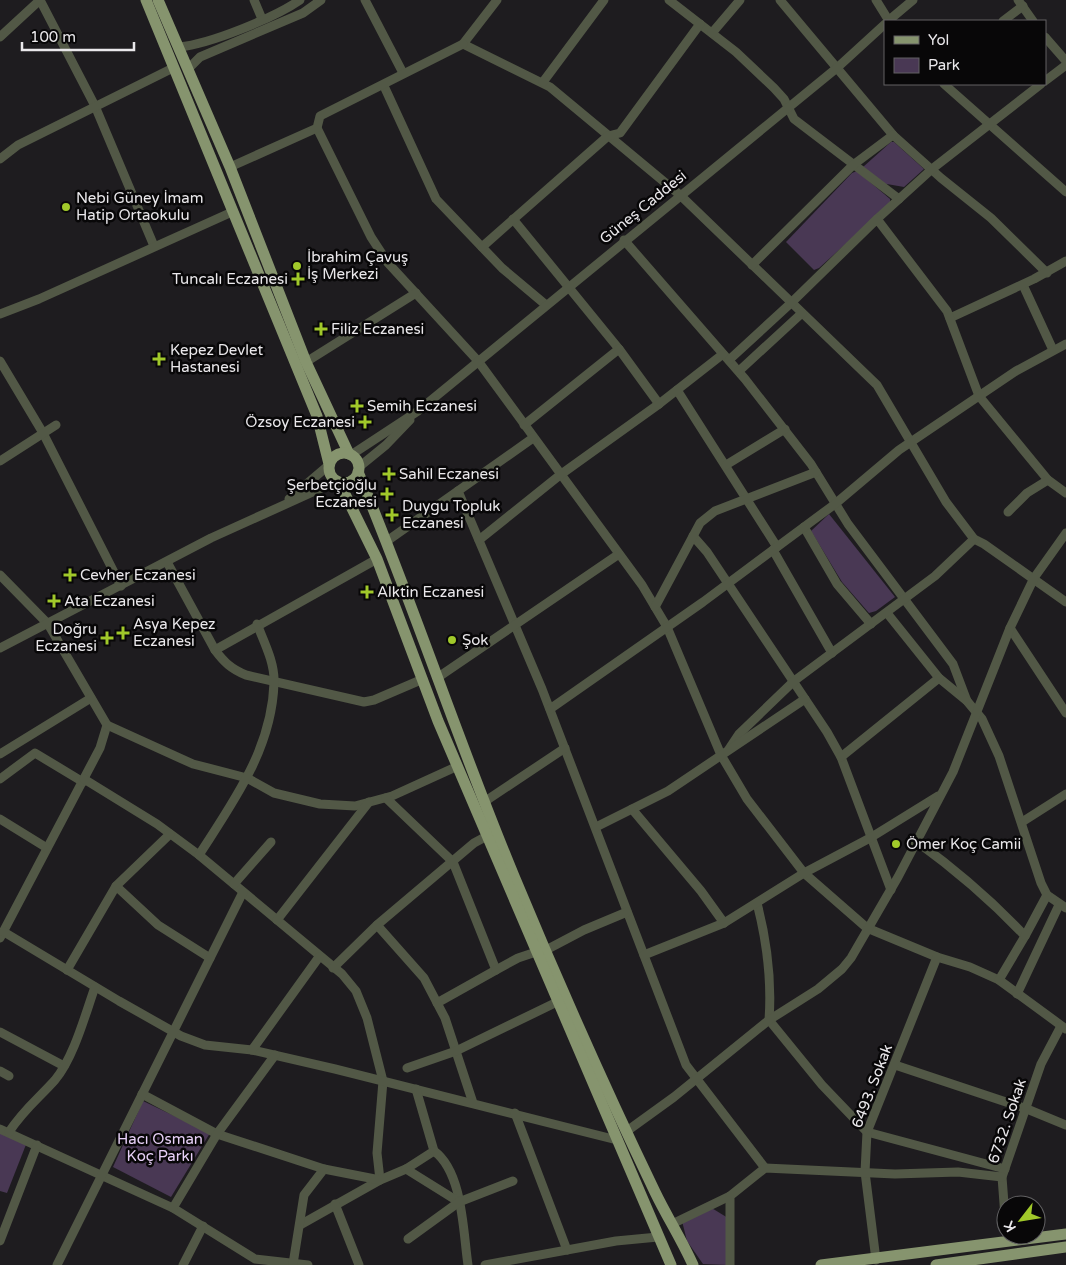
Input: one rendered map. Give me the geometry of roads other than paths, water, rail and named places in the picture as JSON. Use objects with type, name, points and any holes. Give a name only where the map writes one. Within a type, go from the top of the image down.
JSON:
[{"type":"main road","points":[[146,0],[317,416],[331,475],[338,481],[378,558],[423,679],[487,836],[693,1265]]},
{"type":"main road","points":[[158,0],[230,167],[306,362],[359,469],[541,951],[557,1002],[671,1265]]},
{"type":"main road","points":[[329,464],[338,454],[350,454]]},
{"type":"main road","points":[[338,481],[353,480],[359,469]]},
{"type":"main road","points":[[1046,1235],[1066,1234]]},
{"type":"main road","points":[[821,1265],[876,1260],[996,1240]]},
{"type":"main road","points":[[938,1265],[1066,1247]]},
{"type":"street","points":[[0,36],[40,0],[95,106],[154,246]]},
{"type":"street","points":[[254,0],[262,19]]},
{"type":"street","points":[[179,47],[199,43],[262,19],[300,0]]},
{"type":"street","points":[[188,69],[200,57],[303,13],[321,0]]},
{"type":"street","points":[[365,0],[403,73]]},
{"type":"street","points":[[496,0],[463,44],[403,73],[384,86],[320,116],[317,128],[371,237],[388,263],[478,361],[619,554],[667,627],[747,799],[804,873],[867,928],[936,957],[970,967],[999,980],[1064,1027]]},
{"type":"street","points":[[544,82],[604,0]]},
{"type":"street","points":[[669,0],[712,33],[774,88],[794,119],[899,199]]},
{"type":"street","points":[[712,33],[740,0]]},
{"type":"street","points":[[780,0],[893,135],[991,218],[1047,272]]},
{"type":"street","points":[[876,0],[888,20]]},
{"type":"street","points":[[890,20],[913,0]]},
{"type":"street","points":[[1004,20],[1020,3],[1033,20]]},
{"type":"street","points":[[482,247],[608,136],[620,133],[700,24]]},
{"type":"street","name":"Güneş Caddesi","points":[[418,411],[624,240],[838,68],[884,25]]},
{"type":"street","points":[[1046,38],[1066,61]]},
{"type":"street","points":[[463,44],[544,82],[680,195],[877,386],[946,502],[974,539],[1034,578],[1066,602]]},
{"type":"street","points":[[1046,80],[1066,65]]},
{"type":"street","points":[[0,159],[18,145],[174,68]]},
{"type":"street","points":[[945,85],[1066,192]]},
{"type":"street","points":[[479,540],[560,475],[726,357],[791,303],[877,219],[932,169],[1040,85]]},
{"type":"street","points":[[384,86],[436,199],[482,247],[546,305]]},
{"type":"street","points":[[230,167],[317,128]]},
{"type":"street","points":[[752,265],[853,165],[893,135]]},
{"type":"street","points":[[1,312],[232,212]]},
{"type":"street","points":[[513,219],[619,349],[659,404]]},
{"type":"street","points":[[877,219],[908,258],[950,318],[979,396],[1048,480],[1066,493]]},
{"type":"street","points":[[624,240],[739,372],[785,430],[816,472],[848,524],[953,664],[967,701]]},
{"type":"street","points":[[950,318],[1023,285],[1066,261]]},
{"type":"street","points":[[1023,285],[1053,350]]},
{"type":"street","points":[[306,362],[416,293]]},
{"type":"street","points":[[739,372],[802,313]]},
{"type":"street","points":[[550,709],[727,584],[835,504],[910,443],[1016,371],[1066,344]]},
{"type":"street","points":[[524,425],[619,349]]},
{"type":"street","points":[[0,360],[43,433],[121,586]]},
{"type":"street","points":[[677,390],[746,497],[832,653]]},
{"type":"street","points":[[350,454],[418,411]]},
{"type":"street","points":[[359,469],[386,445],[418,411]]},
{"type":"street","points":[[0,461],[56,425]]},
{"type":"street","points":[[726,465],[785,430]]},
{"type":"street","points":[[387,541],[533,438]]},
{"type":"street","points":[[285,503],[329,464]]},
{"type":"street","points":[[655,607],[700,523],[715,511],[746,497],[816,472]]},
{"type":"street","points":[[1008,512],[1027,493],[1048,480]]},
{"type":"street","points":[[0,648],[285,503],[338,481]]},
{"type":"street","points":[[458,491],[550,709],[686,1065],[765,1168]]},
{"type":"street","points":[[804,527],[837,584],[871,624]]},
{"type":"street","points":[[627,1131],[696,1079],[769,1020],[818,988],[842,969],[851,958],[891,890],[953,772],[1010,628],[1034,578],[1066,533]]},
{"type":"street","points":[[693,536],[707,552],[794,681],[841,757],[891,890]]},
{"type":"street","points":[[725,752],[739,734],[794,681],[936,576],[974,539]]},
{"type":"street","points":[[437,678],[619,554]]},
{"type":"street","points":[[215,650],[257,624],[378,558]]},
{"type":"street","points":[[167,562],[215,650],[224,663],[235,671],[274,682],[364,702],[374,700],[423,679]]},
{"type":"street","points":[[0,575],[48,624],[107,725],[193,764],[247,778],[274,793],[320,804],[354,806],[386,798],[458,766]]},
{"type":"street","points":[[887,613],[940,678],[967,701],[991,736],[1046,895],[1063,907],[1017,994]]},
{"type":"street","points":[[198,855],[247,778],[268,724],[274,682],[272,664],[257,624]]},
{"type":"street","points":[[1010,628],[1066,713]]},
{"type":"street","points":[[841,757],[940,678]]},
{"type":"street","points":[[0,754],[91,698]]},
{"type":"street","points":[[596,827],[668,791],[805,699]]},
{"type":"street","points":[[107,725],[100,748],[2,935],[173,1032],[205,1045],[252,1050],[275,1055],[617,1140]]},
{"type":"street","points":[[484,802],[565,748]]},
{"type":"street","points":[[0,779],[35,753],[83,780],[170,834],[198,855],[352,985],[360,1001],[373,1038],[377,1062],[383,1081],[377,1152],[380,1180]]},
{"type":"street","points":[[1022,822],[1066,794]]},
{"type":"street","points":[[644,955],[724,923],[804,873],[870,838],[939,796]]},
{"type":"street","points":[[386,798],[453,862],[496,970]]},
{"type":"street","points":[[277,920],[368,802]]},
{"type":"street","points":[[632,809],[700,890],[724,923]]},
{"type":"street","points":[[0,819],[48,848]]},
{"type":"street","points":[[66,970],[116,886],[170,834]]},
{"type":"street","points":[[333,968],[378,925],[474,843],[487,836]]},
{"type":"street","points":[[916,841],[966,880],[1025,936]]},
{"type":"street","points":[[234,884],[271,842]]},
{"type":"street","points":[[116,886],[158,925],[210,958]]},
{"type":"street","points":[[57,1265],[243,892]]},
{"type":"street","points":[[999,980],[1046,895]]},
{"type":"street","points":[[757,903],[767,940],[771,990],[769,1020],[822,1085],[867,1132],[1004,1173]]},
{"type":"street","points":[[437,1003],[518,958],[541,951],[627,912]]},
{"type":"street","points":[[378,925],[424,978],[445,1018],[473,1103]]},
{"type":"street","points":[[252,1050],[319,957]]},
{"type":"street","name":"6493. Sokak","points":[[876,1260],[864,1172],[867,1132],[936,957]]},
{"type":"street","points":[[95,987],[64,1066],[55,1080],[4,1131],[103,1174],[173,1208],[255,1259],[308,1265]]},
{"type":"street","points":[[408,1068],[456,1051],[557,1002]]},
{"type":"street","name":"6732. Sokak","points":[[1005,1195],[1004,1173],[1041,1064],[1064,1027]]},
{"type":"street","points":[[0,1032],[64,1066]]},
{"type":"street","points":[[173,1208],[217,1134],[275,1055]]},
{"type":"street","points":[[895,1065],[1027,1108],[1066,1125]]},
{"type":"street","points":[[0,1071],[9,1076]]},
{"type":"street","points":[[416,1089],[434,1151],[442,1156],[452,1174],[459,1202],[468,1265]]},
{"type":"street","points":[[142,1094],[217,1134],[324,1168],[380,1180]]},
{"type":"street","points":[[514,1113],[567,1250]]},
{"type":"street","points":[[0,1241],[37,1145]]},
{"type":"street","points":[[300,1225],[334,1204],[406,1169],[434,1151]]},
{"type":"street","points":[[293,1264],[304,1195],[324,1168]]},
{"type":"street","points":[[672,1224],[730,1196],[765,1168],[864,1172],[1004,1173]]},
{"type":"street","points":[[406,1169],[459,1202]]},
{"type":"street","points":[[408,1239],[459,1202],[513,1181]]},
{"type":"street","points":[[730,1196],[730,1265]]},
{"type":"street","points":[[334,1204],[359,1265]]},
{"type":"street","points":[[183,1265],[203,1226]]},
{"type":"street","points":[[484,1265],[505,1263],[616,1241],[658,1237]]},
{"type":"place","name":"Nebi Güney İmam Hatip Ortaokulu","points":[[66,207]]},
{"type":"place","name":"İbrahim Çavuş İş Merkezi","points":[[297,266]]},
{"type":"place","name":"Tuncalı Eczanesi","points":[[298,279]]},
{"type":"place","name":"Filiz Eczanesi","points":[[321,329]]},
{"type":"place","name":"Kepez Devlet Hastanesi","points":[[159,359]]},
{"type":"place","name":"Semih Eczanesi","points":[[357,406]]},
{"type":"place","name":"Özsoy Eczanesi","points":[[365,422]]},
{"type":"place","name":"Sahil Eczanesi","points":[[389,474]]},
{"type":"place","name":"Şerbetçioğlu Eczanesi","points":[[387,494]]},
{"type":"place","name":"Duygu Topluk Eczanesi","points":[[392,515]]},
{"type":"place","name":"Cevher Eczanesi","points":[[70,575]]},
{"type":"place","name":"Alktin Eczanesi","points":[[367,592]]},
{"type":"place","name":"Ata Eczanesi","points":[[54,601]]},
{"type":"place","name":"Asya Kepez Eczanesi","points":[[123,633]]},
{"type":"place","name":"Doğru Eczanesi","points":[[107,638]]},
{"type":"place","name":"Şok","points":[[452,640]]},
{"type":"place","name":"Ömer Koç Camii","points":[[896,844]]},
{"type":"park label","name":"Hacı Osman Koç Parkı","points":[[160,1148]]}]
